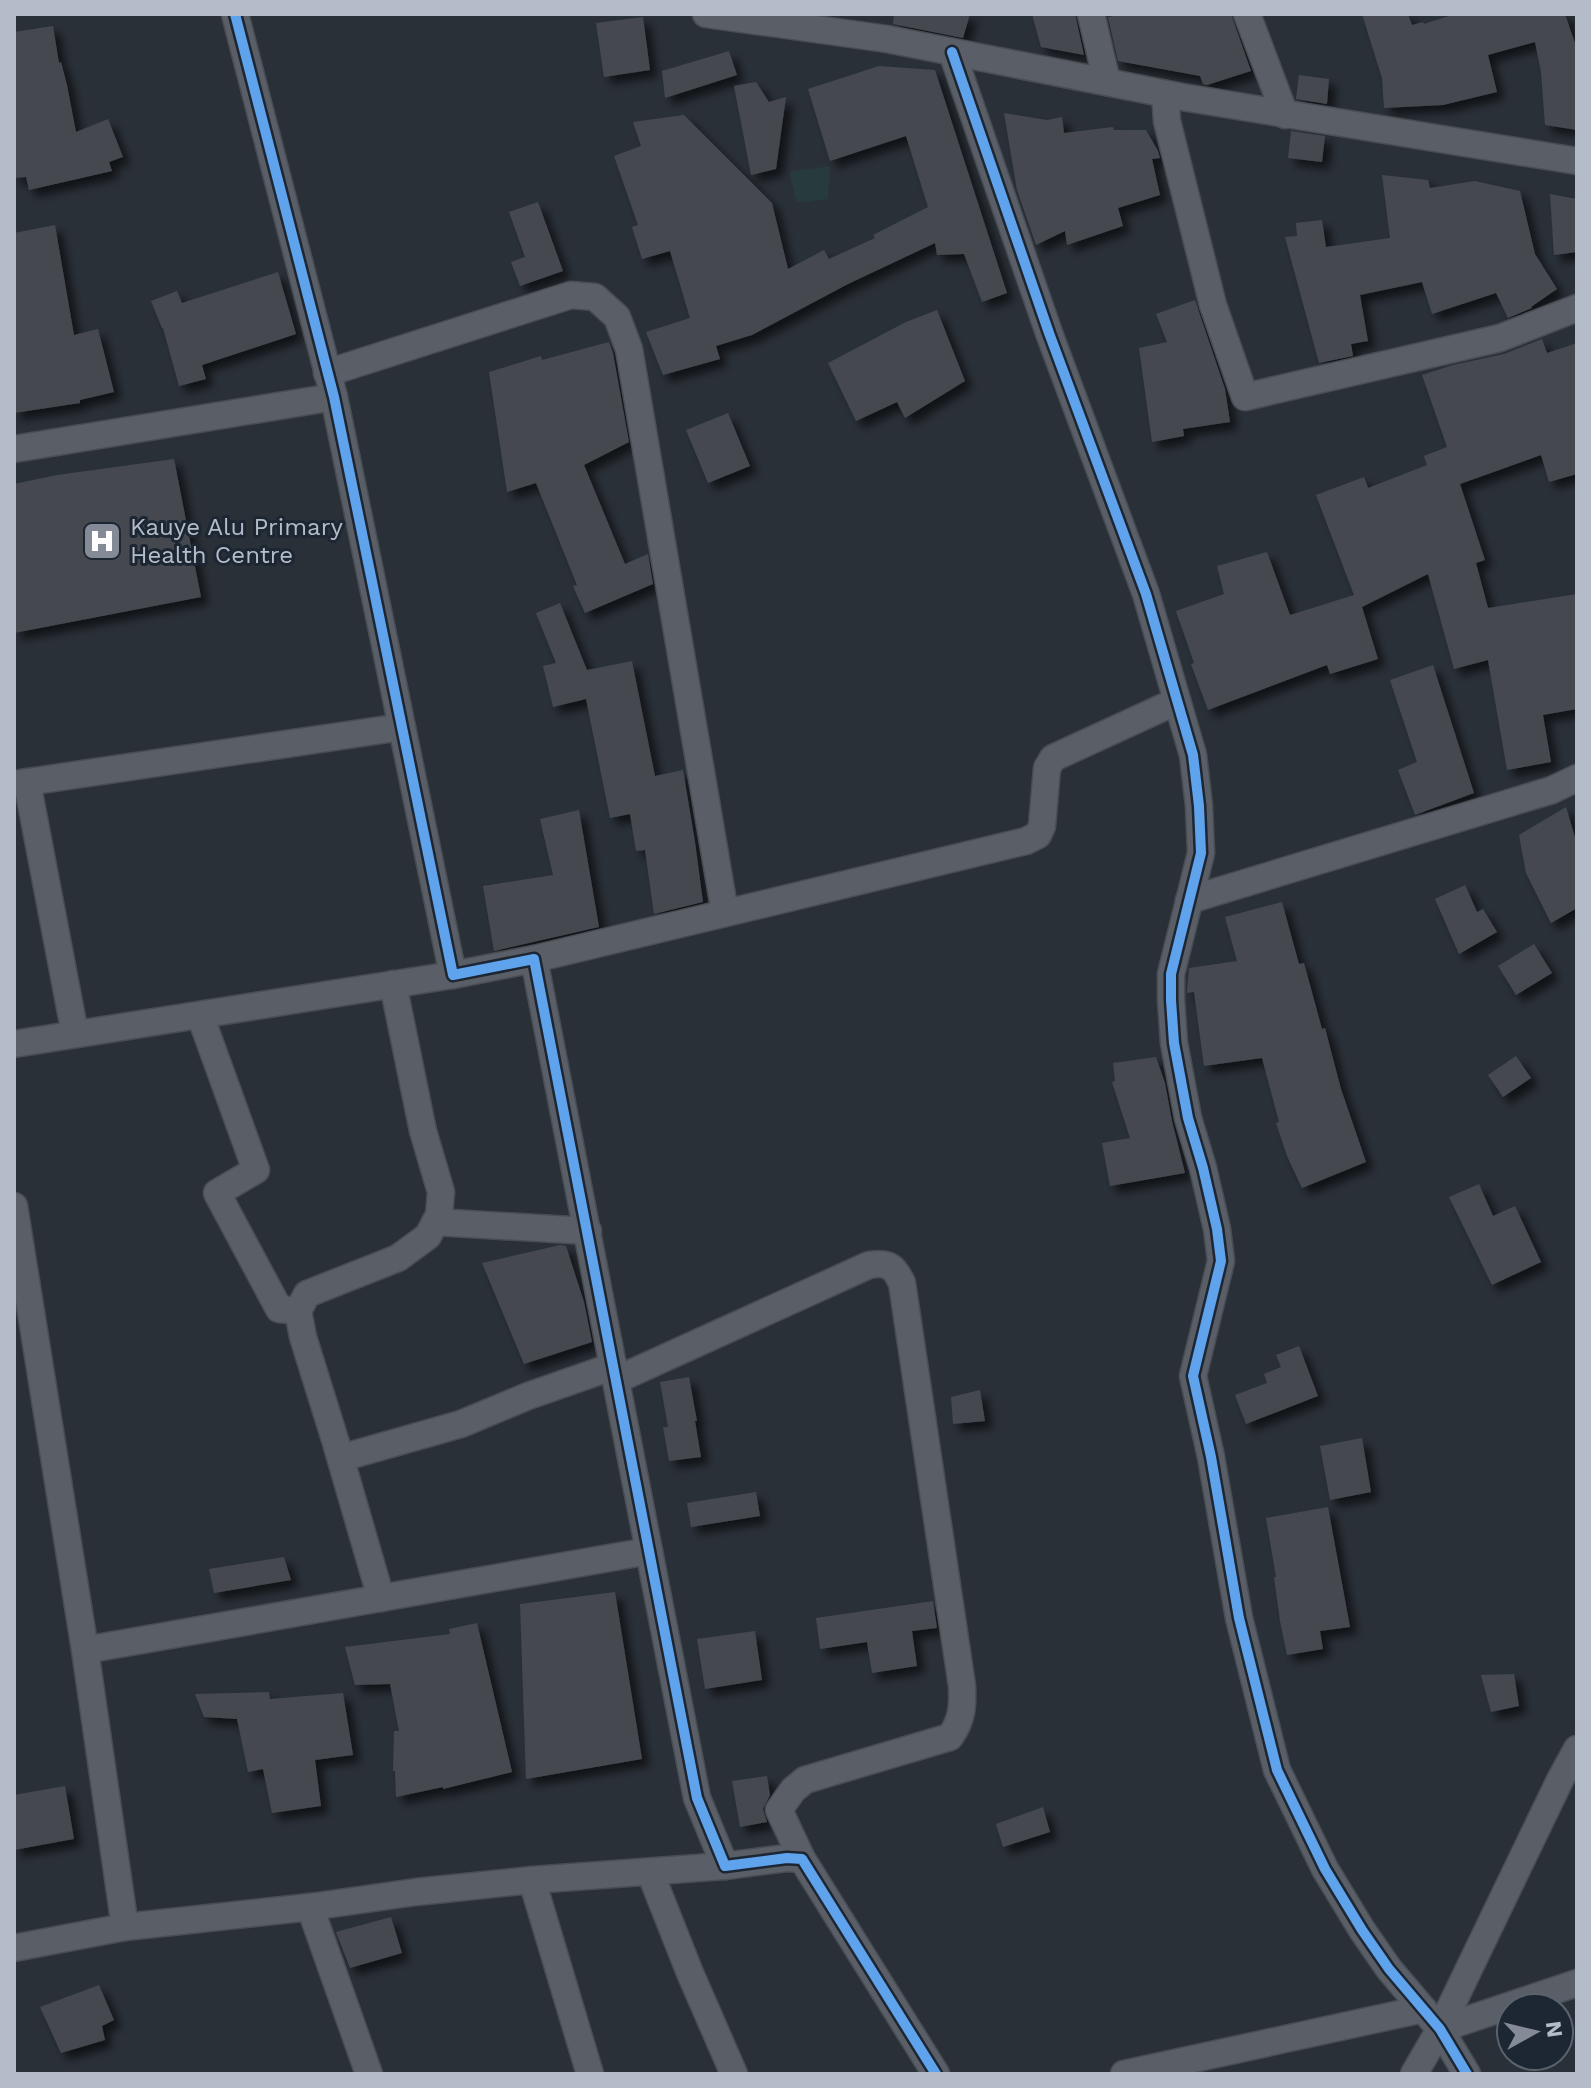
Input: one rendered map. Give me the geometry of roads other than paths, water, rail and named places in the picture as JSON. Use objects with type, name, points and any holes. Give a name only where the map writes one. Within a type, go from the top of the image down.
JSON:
[{"type":"street","points":[[235,14],[330,385],[453,975]]},
{"type":"street","points":[[706,14],[887,39],[1165,94],[1577,161]]},
{"type":"street","points":[[1091,14],[1107,82]]},
{"type":"street","points":[[1247,14],[1285,115]]},
{"type":"street","points":[[952,52],[1049,333],[1146,594],[1193,755],[1201,853],[1171,974],[1174,1043],[1188,1118],[1217,1229],[1221,1261],[1193,1376],[1211,1457],[1239,1618],[1277,1770],[1325,1869],[1362,1930],[1389,1969],[1440,2029],[1467,2074]]},
{"type":"street","points":[[1165,94],[1167,121],[1213,305],[1245,397],[1500,338],[1577,308]]},
{"type":"street","points":[[14,449],[330,385],[571,295],[595,297],[617,317],[629,349],[725,913]]},
{"type":"street","points":[[14,1044],[453,975],[534,959],[1026,841],[1038,835],[1042,826],[1047,768],[1053,758],[1177,701]]},
{"type":"street","points":[[75,1034],[21,783],[402,727]]},
{"type":"street","points":[[1189,900],[1552,790],[1577,778]]},
{"type":"street","points":[[534,959],[697,1798],[725,1866]]},
{"type":"street","points":[[381,1598],[303,1337],[298,1311],[307,1294],[398,1258],[428,1236],[439,1215],[441,1192],[423,1131],[393,984]]},
{"type":"street","points":[[200,1015],[256,1170],[217,1193],[279,1309],[298,1311]]},
{"type":"street","points":[[14,1206],[85,1650],[125,1927]]},
{"type":"street","points":[[435,1222],[588,1231]]},
{"type":"street","points":[[341,1458],[461,1424],[528,1396],[615,1373],[869,1265],[881,1263],[896,1270],[902,1283],[962,1686],[960,1724],[950,1737],[805,1780],[793,1790],[779,1810],[802,1859],[936,2074]]},
{"type":"street","points":[[85,1650],[649,1551]]},
{"type":"street","points":[[1414,2074],[1440,2029],[1577,1749]]},
{"type":"street","points":[[14,1948],[125,1927],[416,1892],[802,1859]]},
{"type":"street","points":[[650,1872],[734,2074]]},
{"type":"street","points":[[532,1880],[590,2074]]},
{"type":"street","points":[[310,1907],[369,2074]]},
{"type":"street","points":[[1440,2029],[1577,1983]]},
{"type":"street","points":[[1124,2074],[1423,2009]]},
{"type":"place","name":"Kauye Alu Primary Health Centre","points":[[102,541]]}]
